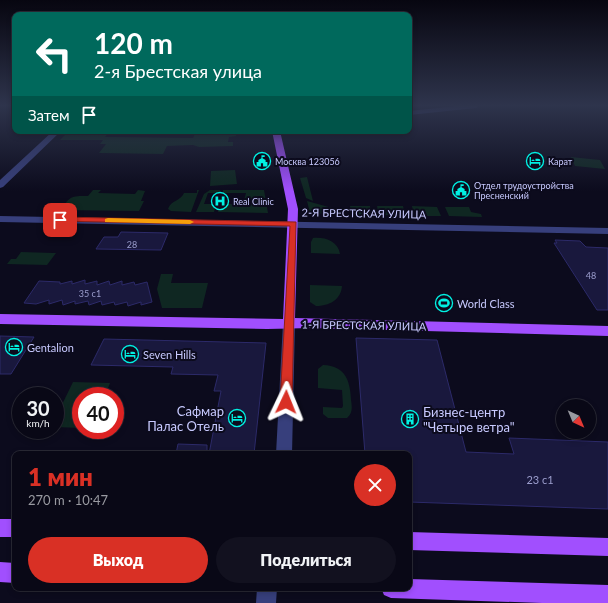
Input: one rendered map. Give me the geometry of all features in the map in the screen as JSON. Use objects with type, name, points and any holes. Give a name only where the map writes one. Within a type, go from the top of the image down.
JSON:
[{"type":"main road","points":[[277,134],[293,209],[289,323]]},
{"type":"main road","name":"1-Я БРЕСТСКАЯ УЛИЦА","points":[[0,319],[267,324],[289,323],[608,331]]},
{"type":"main road","points":[[0,528],[12,528]]},
{"type":"main road","points":[[412,541],[608,547]]},
{"type":"main road","points":[[0,572],[12,573]]},
{"type":"main road","points":[[412,589],[608,595]]},
{"type":"street","points":[[0,185],[53,134]]},
{"type":"street","name":"2-Я БРЕСТСКАЯ УЛИЦА","points":[[0,219],[608,231]]},
{"type":"street","points":[[284,451],[289,323]]},
{"type":"street","points":[[266,603],[267,591]]},
{"type":"green space","points":[[66,134],[107,134],[105,137],[193,138],[195,134],[236,134],[236,136],[229,137],[228,142],[233,142],[233,146],[167,146],[163,154],[99,153],[106,144],[100,144],[103,140],[60,140]]},
{"type":"green space","points":[[571,157],[600,160],[605,169],[575,166]]},
{"type":"green space","points":[[235,170],[237,184],[210,186],[211,171]]},
{"type":"green space","points":[[307,177],[313,201],[306,198],[300,178]]},
{"type":"green space","points":[[93,190],[101,190],[98,193],[135,194],[138,190],[145,191],[141,201],[144,201],[139,211],[60,210],[69,199],[78,196],[88,196]]},
{"type":"green space","points":[[197,190],[199,190],[191,212],[171,211],[168,209],[171,204],[183,196],[184,193],[197,193]]},
{"type":"green space","points":[[210,190],[220,190],[219,193],[208,193],[204,204],[216,204],[214,212],[196,212],[204,194]]},
{"type":"green space","points":[[223,190],[264,190],[268,213],[218,212],[220,204],[243,204],[246,193],[223,193]]},
{"type":"green space","points":[[307,201],[343,211],[343,215],[310,213]]},
{"type":"green space","points":[[350,206],[370,206],[371,215],[351,215]]},
{"type":"green space","points":[[377,206],[403,206],[405,215],[379,215]]},
{"type":"green space","points":[[412,206],[437,207],[441,216],[414,216]]},
{"type":"green space","points":[[445,207],[469,207],[471,212],[481,214],[482,217],[449,216]]},
{"type":"green space","points":[[313,238],[322,238],[334,243],[340,254],[311,253],[311,242]]},
{"type":"green space","points":[[21,252],[56,253],[47,265],[7,264],[11,259],[16,259]]},
{"type":"green space","points":[[161,274],[173,274],[171,283],[208,283],[202,308],[162,308],[157,289]]},
{"type":"green space","points":[[310,285],[342,286],[339,295],[334,301],[325,305],[316,306],[310,302]]},
{"type":"green space","points":[[323,365],[337,368],[342,372],[348,381],[352,407],[347,418],[328,418],[323,414],[323,407],[342,408],[343,406],[342,390],[318,388],[318,369]]},
{"type":"green space","points":[[73,382],[110,383],[108,387],[72,387],[72,428],[64,427],[64,400]]},
{"type":"building","points":[[121,232],[168,233],[161,250],[96,249],[104,237],[118,237]]},
{"type":"building","points":[[555,240],[580,241],[586,247],[608,248],[608,310],[597,310],[554,243],[557,243]]},
{"type":"building","points":[[85,280],[85,284],[97,281],[97,285],[109,281],[110,285],[122,281],[122,285],[134,282],[135,285],[147,282],[152,302],[141,305],[141,302],[128,306],[127,302],[115,305],[114,302],[102,305],[101,301],[89,305],[88,301],[75,304],[75,301],[63,305],[62,300],[49,304],[49,300],[36,304],[24,303],[39,281],[60,282],[60,284],[72,281],[72,284]]},
{"type":"building","name":"Gentalion","points":[[0,336],[34,337],[11,374],[0,374]]},
{"type":"building","name":"Бизнес-центр \"Четыре ветра\"","points":[[356,338],[437,340],[466,452],[514,454],[509,438],[608,442],[608,509],[412,502],[412,451],[365,451]]},
{"type":"building","name":"Сафмар Палас Отель","points":[[104,339],[266,343],[254,451],[210,451],[221,391],[214,391],[218,375],[171,374],[173,367],[91,365]]},
{"type":"building","points":[[178,444],[207,445],[207,451],[177,451]]},
{"type":"slow traffic","points":[[108,221],[190,222]]},
{"type":"place","name":"Москва 123056","points":[[262,161]]},
{"type":"place","name":"Карат","points":[[535,161]]},
{"type":"place","name":"Отдел трудоустройства Пресненский","points":[[461,190]]},
{"type":"place","name":"Real Clinic","points":[[220,201]]},
{"type":"place","name":"World Class","points":[[444,303]]},
{"type":"place","name":"Gentalion","points":[[14,347]]},
{"type":"place","name":"Seven Hills","points":[[130,354]]},
{"type":"place","name":"Сафмар Палас Отель","points":[[237,418]]},
{"type":"place","name":"Бизнес-центр \"Четыре ветра\"","points":[[410,419]]},
{"type":"route","points":[[60,220],[293,224],[286,402]]}]
